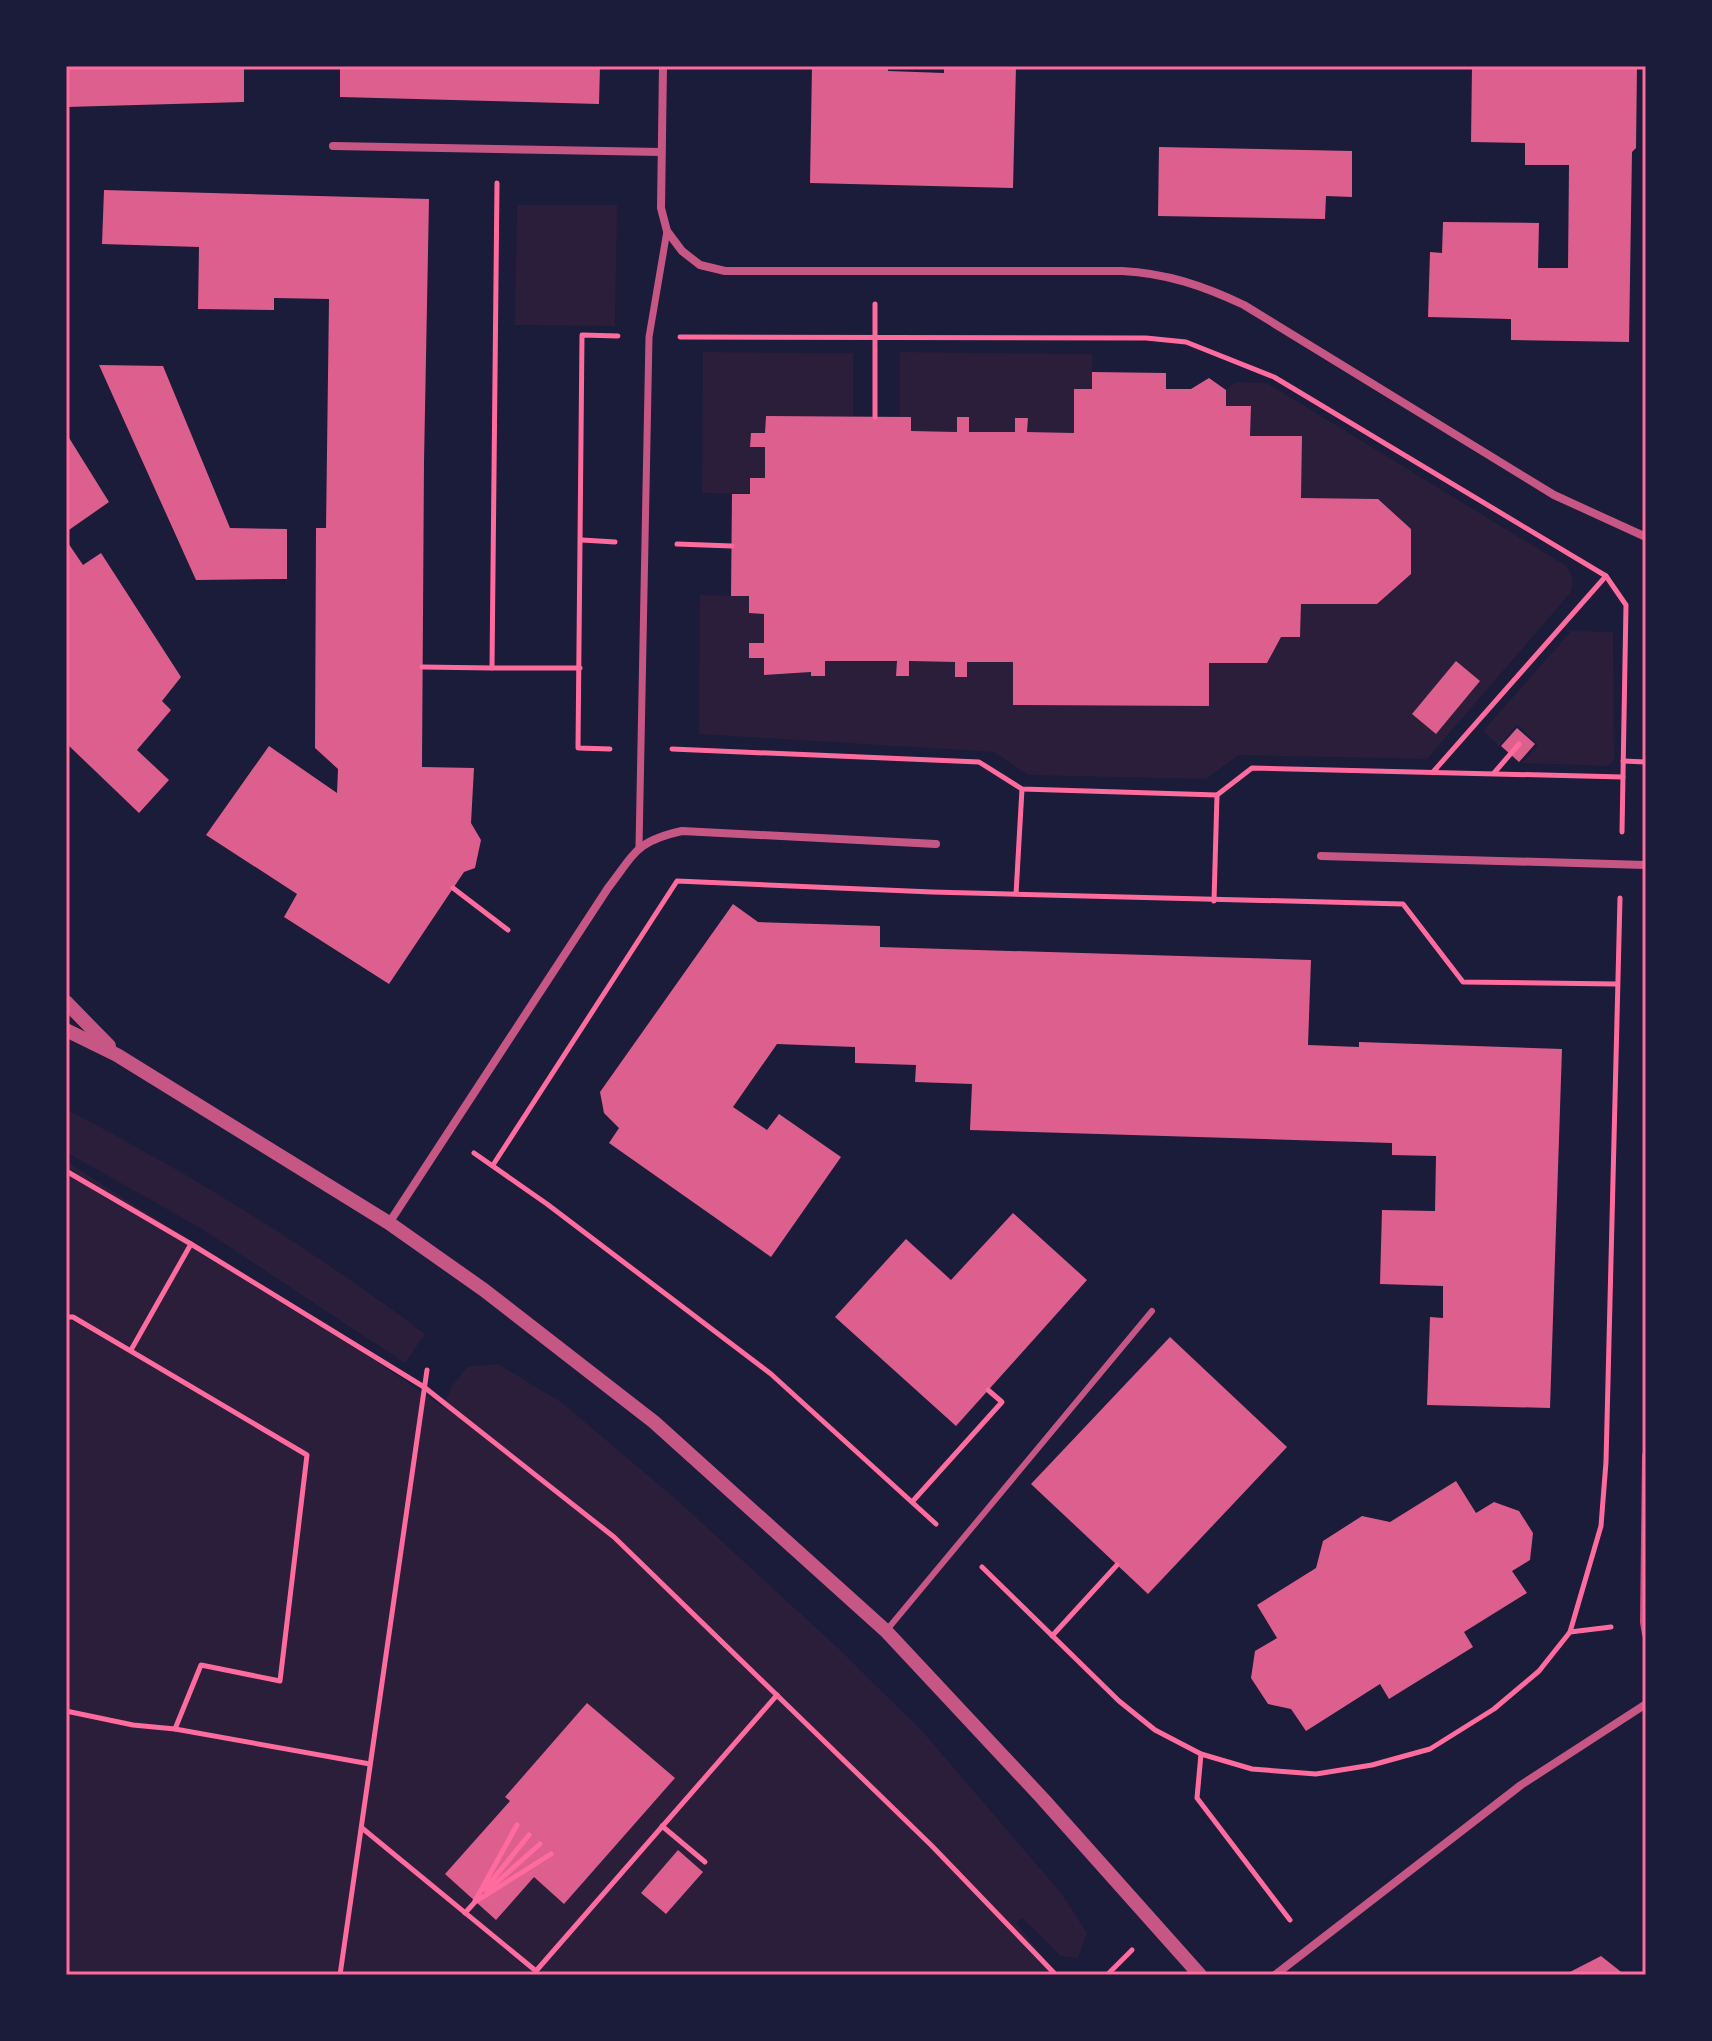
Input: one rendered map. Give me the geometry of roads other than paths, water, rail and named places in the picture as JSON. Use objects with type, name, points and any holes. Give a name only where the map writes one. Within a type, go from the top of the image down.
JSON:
[{"type":"street","points":[[663,66],[661,208],[667,231],[682,251],[700,265],[725,271],[1147,272],[1209,288],[1244,305],[1554,495],[1646,537]]},
{"type":"street","points":[[333,146],[661,152]]},
{"type":"street","points":[[639,847],[649,337],[667,231]]},
{"type":"street","points":[[389,1223],[608,888],[639,847],[656,837],[682,831],[936,844]]},
{"type":"street","points":[[1321,856],[1646,865]]},
{"type":"street","points":[[66,1002],[117,1055]]},
{"type":"street","points":[[66,1030],[117,1055],[389,1223],[484,1290],[654,1422],[886,1631],[1043,1799],[1200,1975]]},
{"type":"street","points":[[1646,1456],[1646,1634]]},
{"type":"street","points":[[1275,1975],[1521,1785],[1646,1704]]},
{"type":"lane","points":[[886,1631],[1152,1311]]}]
